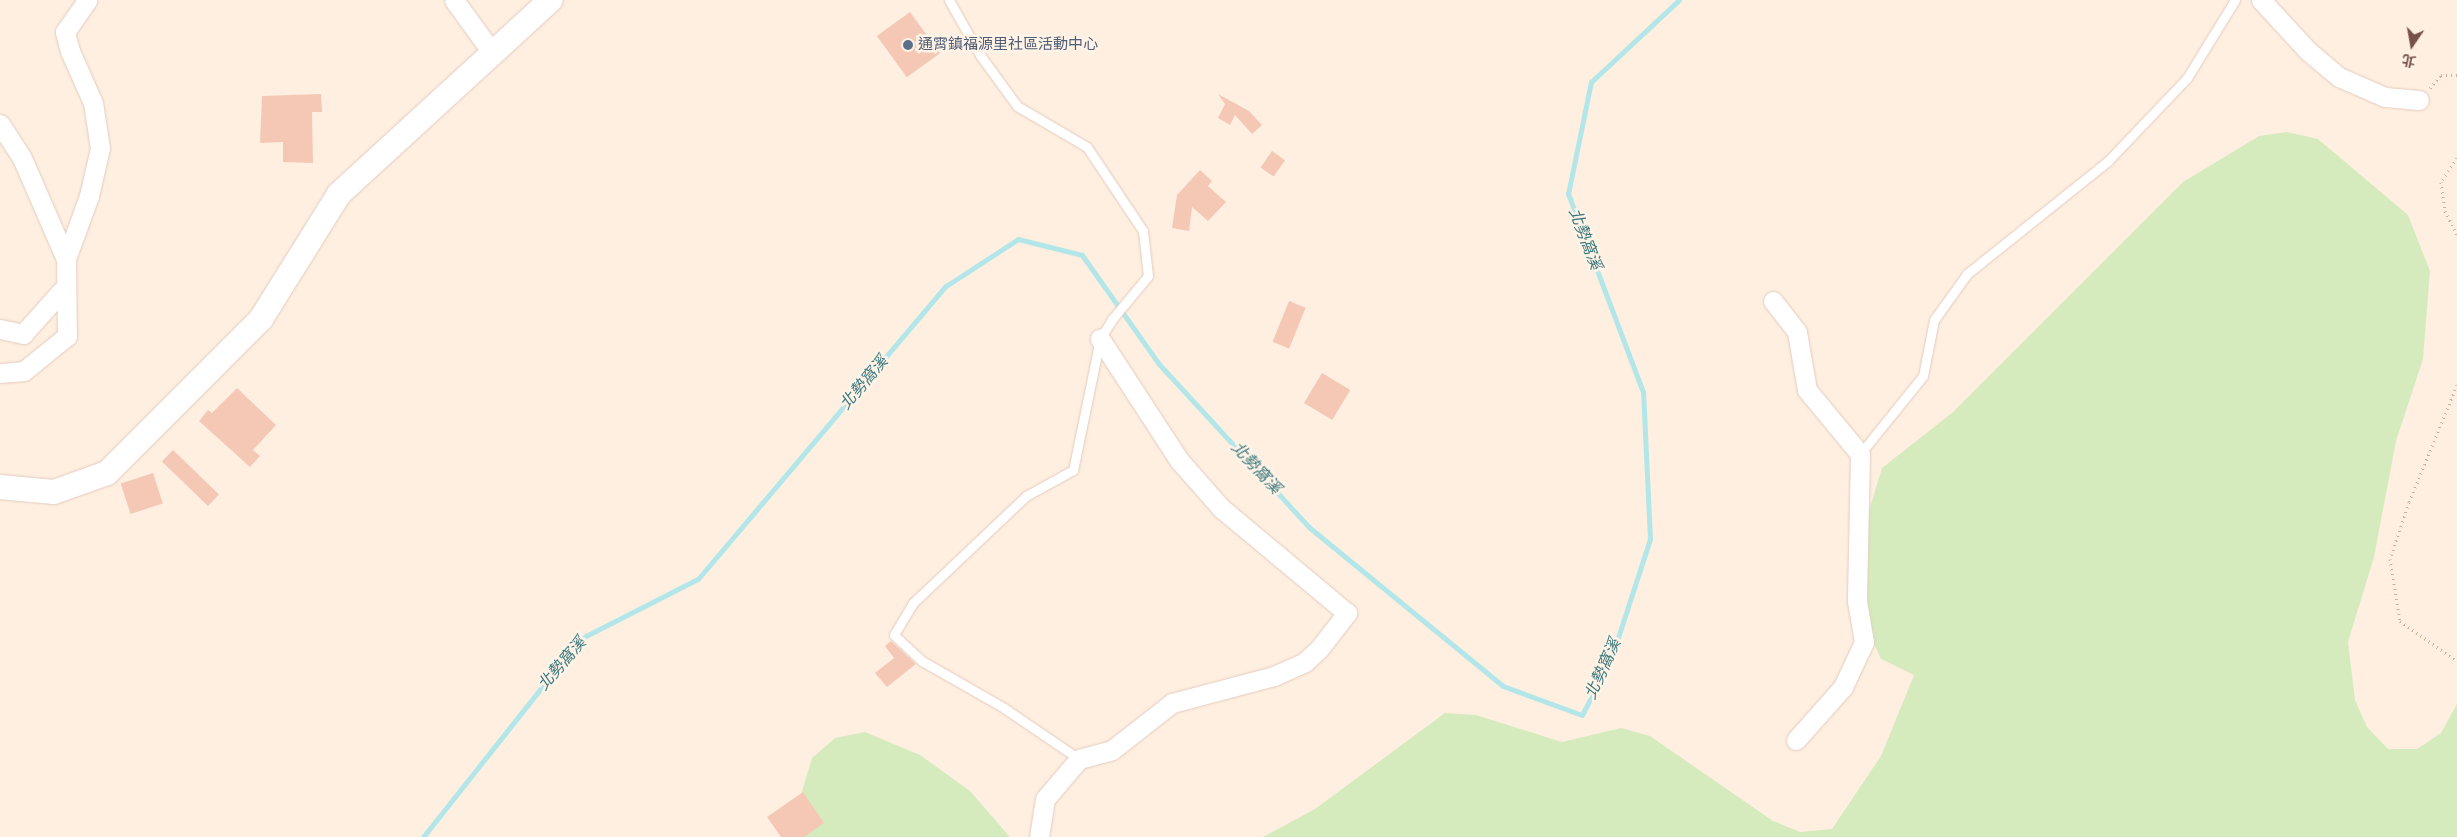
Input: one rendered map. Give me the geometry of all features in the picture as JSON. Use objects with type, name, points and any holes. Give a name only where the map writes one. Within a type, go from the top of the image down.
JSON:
[{"type":"street","points":[[0,373],[24,371],[67,336],[66,260],[89,196],[100,148],[93,103],[70,51],[66,32],[87,0]]},
{"type":"street","points":[[454,0],[491,52]]},
{"type":"street","points":[[0,487],[54,492],[107,473],[261,320],[339,194],[491,52],[551,0]]},
{"type":"street","points":[[2260,0],[2308,51],[2339,77],[2385,97],[2420,100]]},
{"type":"street","points":[[0,124],[22,158],[66,260]]},
{"type":"street","points":[[0,329],[23,334],[66,286]]},
{"type":"street","points":[[1773,300],[1797,332],[1807,390],[1860,454],[1856,601],[1864,642],[1842,687],[1796,740]]},
{"type":"street","points":[[1039,837],[1045,799],[1079,760],[1112,750],[1172,703],[1274,676],[1305,662],[1319,649],[1347,613],[1222,509],[1179,460],[1100,340]]},
{"type":"lane","points":[[950,0],[980,55],[1017,106],[1087,147],[1143,231],[1148,276],[1113,318],[1100,340],[1073,470],[1026,496],[914,603],[894,635],[922,661],[1004,708],[1079,760]]},
{"type":"lane","points":[[1860,454],[1924,376],[1934,320],[1967,274],[2107,162],[2187,78],[2235,0]]},
{"type":"path","points":[[2420,100],[2441,75],[2457,75]]},
{"type":"path","points":[[2457,158],[2441,182],[2445,212],[2457,235]]},
{"type":"path","points":[[2457,385],[2409,502],[2390,559],[2400,621],[2457,661]]},
{"type":"green space","points":[[2287,132],[2318,139],[2408,215],[2430,271],[2423,359],[2396,441],[2374,557],[2348,642],[2355,700],[2367,727],[2388,749],[2417,749],[2441,733],[2457,704],[2457,837],[1263,837],[1315,809],[1445,713],[1476,715],[1562,742],[1621,728],[1650,736],[1773,821],[1800,832],[1832,829],[1881,756],[1914,675],[1881,659],[1857,607],[1866,521],[1882,468],[1953,412],[2183,182],[2259,136]]},
{"type":"green space","points":[[865,732],[920,755],[970,791],[1010,837],[788,837],[812,758],[835,738]]},
{"type":"building","name":"通霄鎮福源里社區活動中心","points":[[910,12],[940,53],[907,77],[877,36]]},
{"type":"building","points":[[321,94],[322,112],[312,112],[313,163],[283,162],[283,142],[260,143],[262,96]]},
{"type":"building","points":[[1218,94],[1249,111],[1262,125],[1252,134],[1235,115],[1230,125],[1218,118],[1225,104]]},
{"type":"building","points":[[1272,151],[1285,160],[1274,177],[1261,167]]},
{"type":"building","points":[[1200,170],[1212,181],[1208,186],[1226,202],[1208,221],[1192,207],[1189,231],[1172,228],[1177,195]]},
{"type":"building","points":[[1289,301],[1306,308],[1289,349],[1273,342]]},
{"type":"building","points":[[1322,373],[1350,390],[1332,420],[1304,403]]},
{"type":"building","points":[[237,388],[276,425],[253,450],[260,456],[250,467],[199,421],[208,410],[212,413]]},
{"type":"building","points":[[173,450],[219,494],[208,506],[162,462]]},
{"type":"building","points":[[153,473],[163,503],[131,514],[121,484]]},
{"type":"building","points":[[891,641],[916,664],[887,687],[875,673],[894,658],[885,646]]},
{"type":"building","points":[[803,792],[824,823],[804,837],[781,837],[767,817]]},
{"type":"waterway","name":"北勢窩溪","points":[[423,837],[580,639],[698,579],[946,286],[1018,239],[1082,255],[1159,364],[1310,528],[1503,686],[1582,715],[1612,656],[1650,539],[1643,392],[1568,194],[1591,82],[1679,0]]},
{"type":"place","name":"通霄鎮福源里社區活動中心","points":[[908,45]]}]
